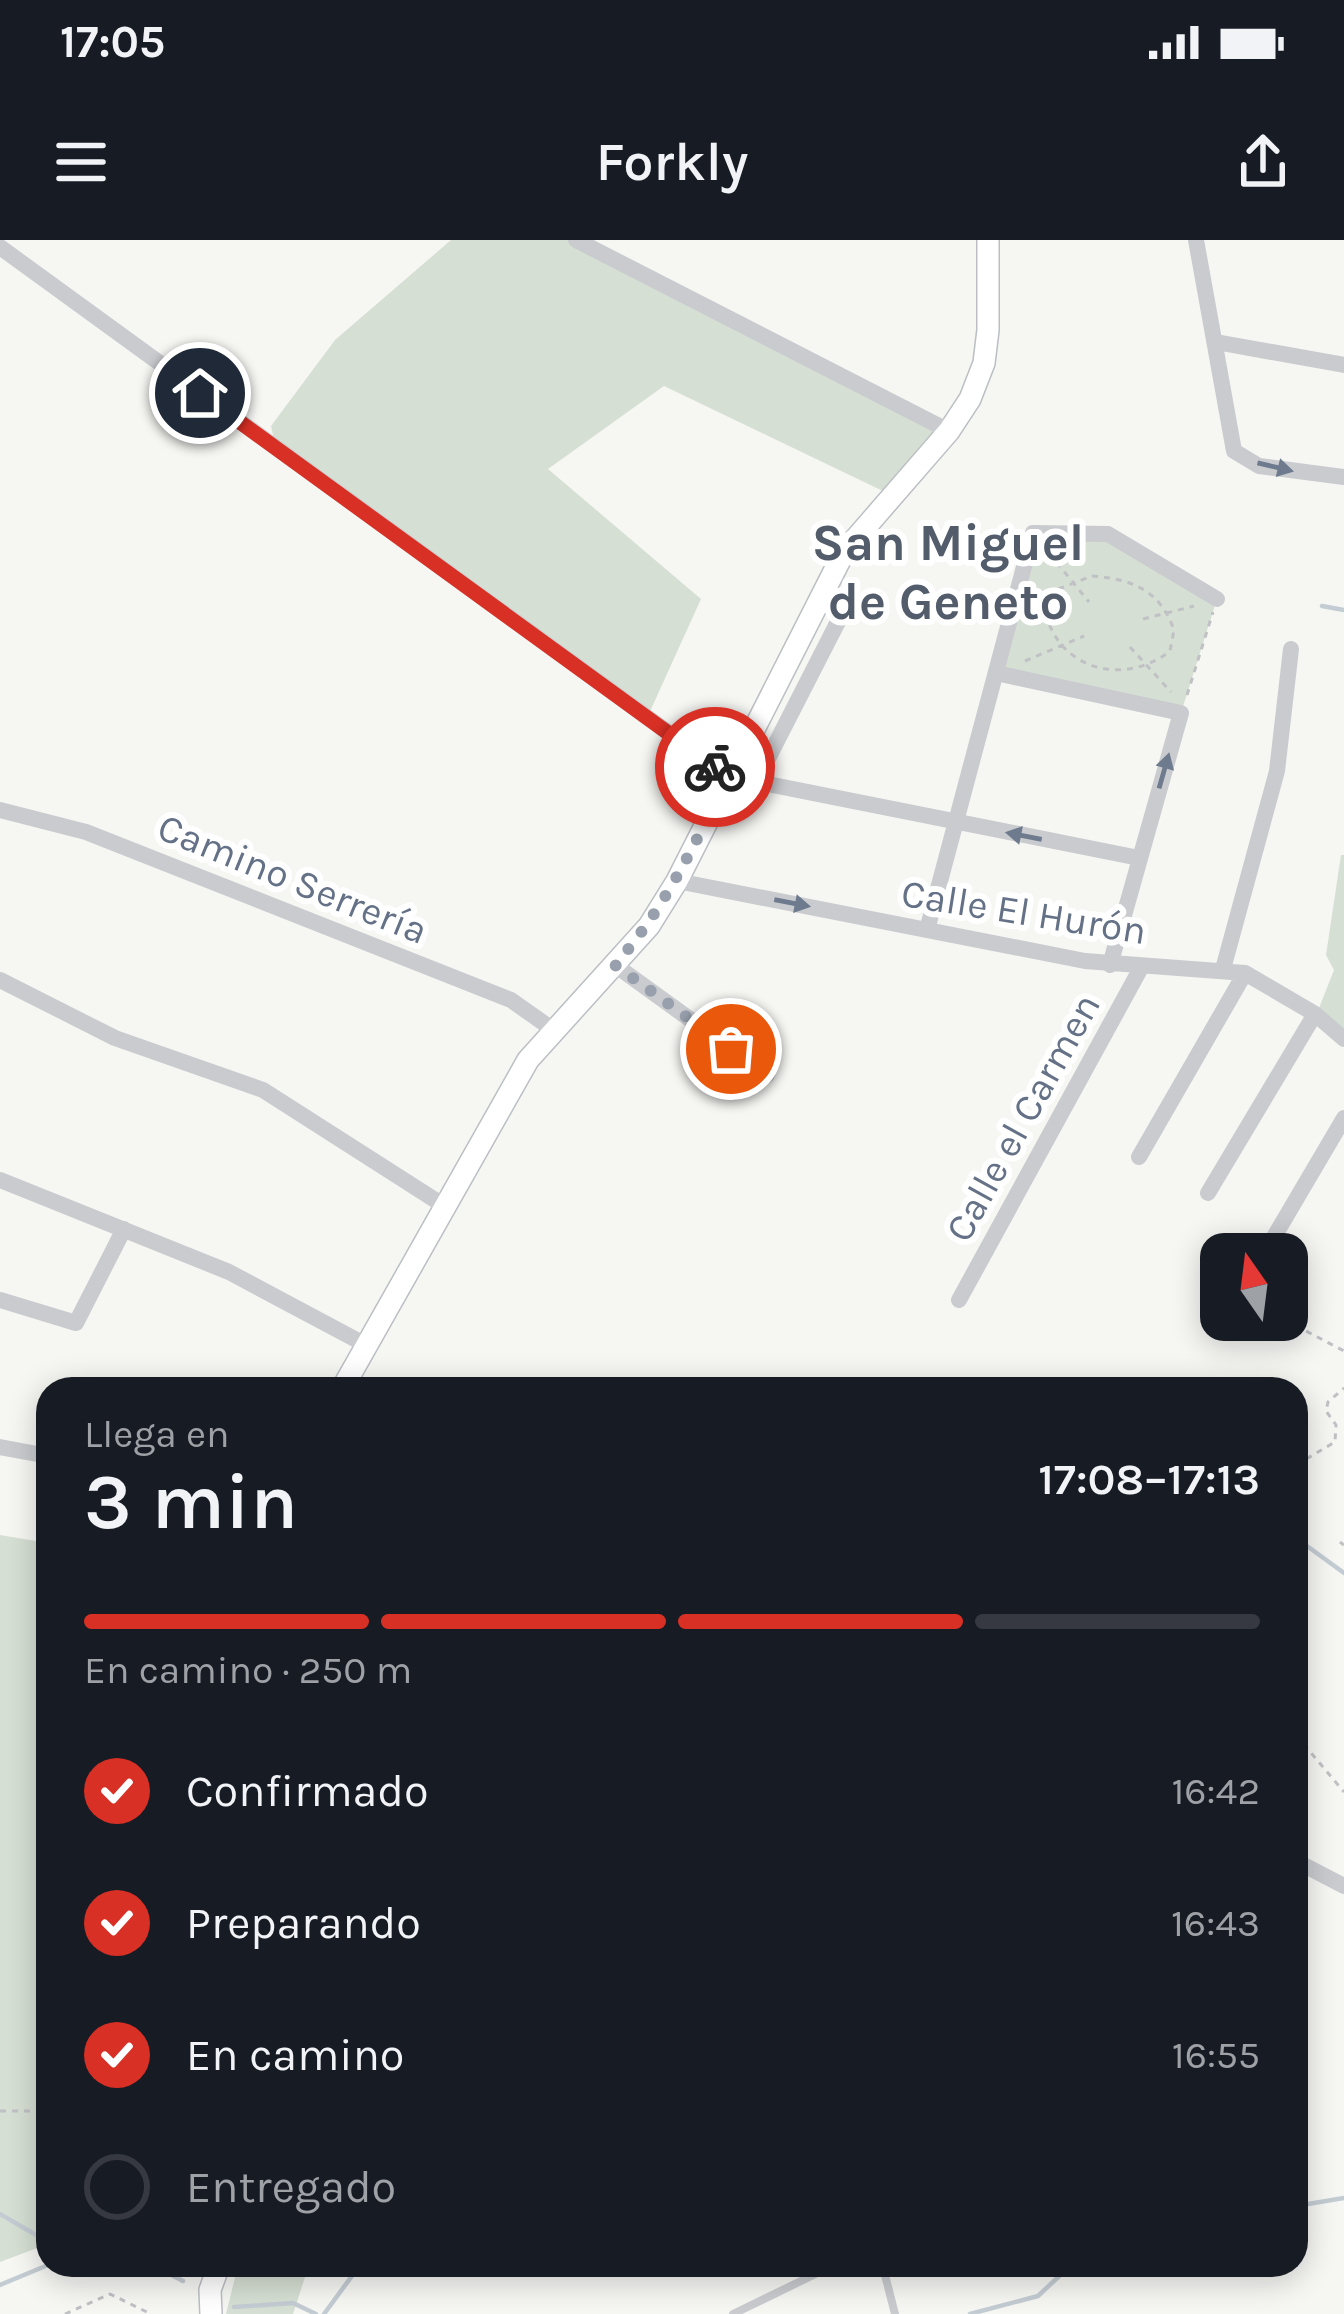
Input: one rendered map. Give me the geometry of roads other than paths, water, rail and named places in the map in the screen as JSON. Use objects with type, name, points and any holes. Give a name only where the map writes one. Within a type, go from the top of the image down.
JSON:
[{"type":"main road","points":[[352,1377],[502,1100],[552,1029],[650,926],[677,881],[844,552],[949,431],[984,363],[988,240]]},
{"type":"main road","points":[[211,2314],[215,2277]]},
{"type":"street","points":[[576,240],[949,431]]},
{"type":"street","points":[[1196,240],[1234,451],[1259,466],[1344,477]]},
{"type":"street","points":[[0,247],[728,776],[1139,858]]},
{"type":"street","points":[[1216,342],[1344,365]]},
{"type":"street","points":[[926,930],[1033,533],[1108,534],[1217,599]]},
{"type":"street","points":[[755,784],[845,608]]},
{"type":"street","points":[[1223,969],[1276,772],[1291,649]]},
{"type":"street","points":[[996,673],[1182,709],[1110,964]]},
{"type":"street","name":"Camino Serrería","points":[[0,810],[86,832],[512,1000],[552,1029]]},
{"type":"street","name":"Calle El Hurón","points":[[677,881],[1110,964],[1223,969],[1244,974],[1315,1015],[1344,1039]]},
{"type":"street","points":[[615,965],[767,1075]]},
{"type":"street","name":"Calle el Carmen","points":[[959,1300],[1142,966]]},
{"type":"street","points":[[1139,1157],[1244,974]]},
{"type":"street","points":[[0,980],[115,1038],[263,1090],[446,1207]]},
{"type":"street","points":[[1208,1192],[1315,1015]]},
{"type":"street","points":[[1276,1233],[1344,1118]]},
{"type":"street","points":[[0,1180],[229,1272],[366,1346]]},
{"type":"street","points":[[0,1300],[76,1322],[124,1229]]},
{"type":"street","points":[[0,1447],[36,1454]]},
{"type":"street","points":[[1308,1867],[1344,1886]]},
{"type":"lane","points":[[734,2314],[810,2277]]},
{"type":"lane","points":[[886,2277],[895,2314]]},
{"type":"waterway","points":[[1322,606],[1344,610]]},
{"type":"waterway","points":[[1308,1547],[1344,1573]]},
{"type":"waterway","points":[[1308,2204],[1344,2198]]},
{"type":"waterway","points":[[0,2214],[36,2235]]},
{"type":"waterway","points":[[0,2285],[36,2270]]},
{"type":"waterway","points":[[175,2277],[183,2281]]},
{"type":"waterway","points":[[324,2314],[351,2277]]},
{"type":"waterway","points":[[970,2314],[1038,2296],[1058,2277]]},
{"type":"waterway","points":[[234,2307],[293,2303],[316,2314]]},
{"type":"district","name":"San Miguel de Geneto","points":[[948,571]]}]
